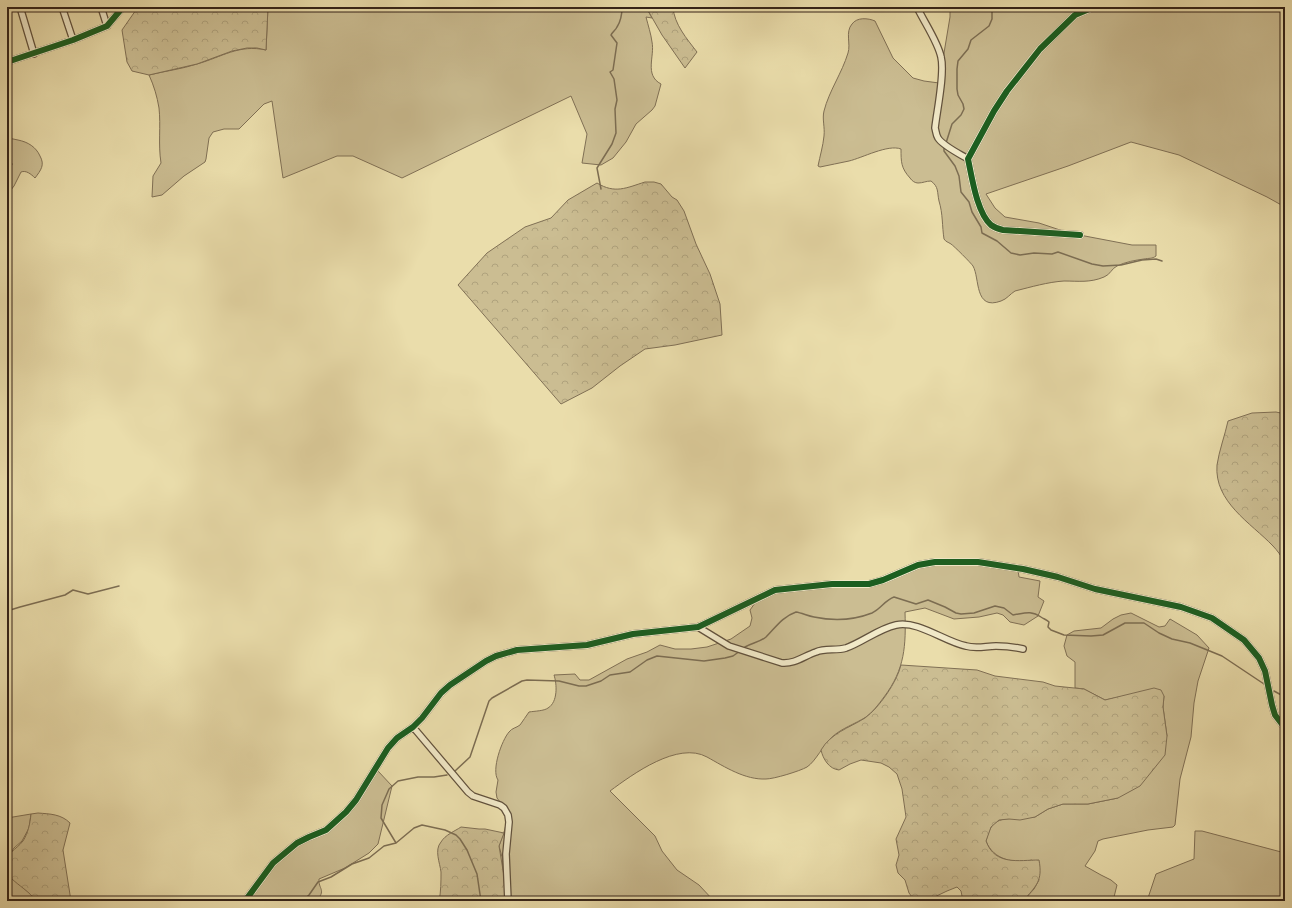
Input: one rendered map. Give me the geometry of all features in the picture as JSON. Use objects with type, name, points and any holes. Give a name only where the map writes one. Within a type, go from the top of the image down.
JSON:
[{"type":"street","points":[[20,7],[34,54]]},
{"type":"street","points":[[62,7],[73,40]]},
{"type":"street","points":[[102,7],[107,26]]},
{"type":"street","points":[[7,62],[73,40],[107,26],[123,7]]},
{"type":"street","points":[[917,7],[937,46],[941,58],[941,78],[935,128],[936,134],[942,142],[968,160],[978,201],[986,219],[991,225],[1003,230],[1080,235]]},
{"type":"street","points":[[968,160],[1003,96],[1040,49],[1075,15],[1094,7]]},
{"type":"street","points":[[245,901],[273,863],[309,837],[326,830],[346,812],[356,800],[388,748],[397,738],[413,727],[422,718],[441,693],[450,685],[496,656],[517,650],[587,645],[633,634],[698,627],[775,590],[832,584],[869,584],[918,565],[935,562],[978,562],[1001,565],[1058,577],[1095,589],[1181,607],[1212,618],[1244,640],[1259,658],[1265,671],[1275,715],[1285,728]]},
{"type":"street","points":[[698,627],[729,646],[782,663],[798,661],[822,650],[845,648],[888,627],[898,625],[912,626],[966,646],[976,648],[995,646],[1023,649]]},
{"type":"street","points":[[413,727],[468,792],[473,796],[500,805],[504,808],[508,815],[509,822],[506,854],[508,901]]},
{"type":"green space","points":[[138,7],[268,7],[266,50],[247,48],[232,51],[197,64],[149,75],[132,71],[127,62],[122,30]]},
{"type":"green space","points":[[268,7],[646,7],[652,18],[646,17],[653,47],[651,70],[653,76],[661,84],[655,106],[636,124],[626,142],[613,158],[601,165],[582,163],[587,134],[571,96],[402,178],[353,156],[337,156],[283,178],[272,101],[264,104],[239,129],[224,129],[213,132],[209,138],[205,162],[184,176],[162,195],[152,197],[153,176],[161,163],[160,122],[159,108],[149,75],[191,66],[239,50],[266,50]]},
{"type":"green space","points":[[646,7],[673,7],[678,25],[697,52],[685,68],[662,35]]},
{"type":"green space","points":[[950,7],[1285,7],[1285,207],[1179,155],[1131,142],[1068,166],[986,194],[995,208],[1005,217],[1039,223],[1069,233],[1132,245],[1156,245],[1156,256],[1127,262],[1115,267],[1106,276],[1099,279],[1089,281],[1064,281],[1046,284],[1015,291],[1001,301],[992,303],[986,301],[980,292],[973,266],[944,239],[941,211],[935,185],[931,181],[918,183],[912,180],[903,168],[901,161],[901,149],[889,148],[849,161],[820,167],[818,166],[824,136],[824,111],[848,53],[848,34],[852,24],[857,20],[863,19],[875,21],[893,58],[913,78],[939,83],[950,17]]},
{"type":"green space","points":[[7,136],[31,145],[40,156],[42,165],[41,170],[35,178],[27,172],[21,172],[14,186],[7,195]]},
{"type":"green space","points":[[645,182],[661,184],[672,197],[677,200],[684,211],[696,244],[710,274],[720,304],[722,335],[675,345],[645,349],[592,388],[561,404],[458,285],[487,253],[525,227],[551,218],[568,200],[597,183],[609,188],[621,189]]},
{"type":"green space","points":[[1276,412],[1285,414],[1285,563],[1275,548],[1236,511],[1228,501],[1221,490],[1217,465],[1228,421],[1252,413]]},
{"type":"green space","points":[[968,564],[1018,570],[1019,577],[1040,581],[1038,597],[1044,601],[1038,616],[1024,625],[1010,622],[1003,615],[997,613],[979,617],[954,619],[925,608],[905,612],[903,657],[891,687],[871,713],[832,737],[807,767],[775,778],[758,779],[735,772],[707,757],[695,753],[683,753],[670,756],[656,762],[631,776],[610,791],[655,836],[662,851],[677,870],[699,885],[714,901],[505,901],[502,857],[499,846],[507,818],[503,806],[497,798],[496,792],[498,780],[496,769],[498,755],[506,736],[510,731],[520,725],[529,712],[544,710],[554,702],[556,683],[554,675],[575,674],[580,680],[589,680],[627,659],[647,652],[660,645],[675,649],[691,649],[707,647],[731,639],[750,626],[752,618],[750,610],[760,596],[818,587],[863,587],[917,566]]},
{"type":"green space","points":[[1131,613],[1159,627],[1165,626],[1170,619],[1197,635],[1209,648],[1198,681],[1194,703],[1191,737],[1180,779],[1175,825],[1173,827],[1148,830],[1098,841],[1095,851],[1085,866],[1111,880],[1117,885],[1113,901],[1023,901],[1034,889],[1039,880],[1032,860],[1012,861],[994,853],[986,841],[993,824],[1004,819],[1035,817],[1048,809],[1063,804],[1088,804],[1118,798],[1167,736],[1163,707],[1164,696],[1129,695],[1105,700],[1084,689],[1075,688],[1075,662],[1067,656],[1064,646],[1067,635],[1074,631],[1101,628],[1121,615]]},
{"type":"green space","points":[[901,665],[977,670],[995,676],[1043,682],[1055,686],[1084,689],[1105,700],[1154,688],[1161,690],[1164,696],[1163,707],[1167,736],[1165,755],[1140,786],[1118,798],[1088,804],[1063,804],[1048,809],[1035,817],[1020,820],[999,820],[991,827],[986,841],[995,855],[1008,860],[1016,861],[1039,860],[1039,878],[1032,891],[1023,901],[963,901],[961,891],[957,887],[926,901],[915,901],[909,893],[905,880],[898,873],[896,865],[899,855],[896,839],[906,817],[902,789],[897,774],[889,767],[881,763],[861,760],[839,770],[835,769],[829,766],[823,757],[821,750],[835,735],[865,718],[876,708],[892,687]]},
{"type":"green space","points":[[378,771],[392,786],[378,844],[369,853],[345,868],[319,879],[322,892],[316,901],[241,901],[263,874],[296,845],[324,832],[340,822]]},
{"type":"green space","points":[[38,813],[59,816],[70,823],[63,850],[71,901],[36,901],[11,878],[8,872],[8,857],[25,838],[31,814]]},
{"type":"green space","points":[[31,814],[29,828],[22,841],[14,848],[7,859],[7,818]]},
{"type":"green space","points":[[461,827],[485,829],[504,833],[499,846],[504,876],[505,901],[439,901],[441,890],[441,872],[438,857],[439,845],[445,837]]},
{"type":"green space","points":[[1195,831],[1202,831],[1285,853],[1285,901],[1147,901],[1156,874],[1194,859]]},
{"type":"green space","points":[[7,871],[13,879],[36,901],[7,901]]},
{"type":"waterway","points":[[601,189],[597,168],[612,144],[616,133],[615,109],[617,100],[614,79],[610,72],[613,70],[617,43],[611,35],[619,22],[622,7]]},
{"type":"waterway","points":[[946,143],[952,124],[961,115],[964,109],[957,89],[958,61],[968,49],[971,40],[989,26],[992,19],[992,7]]},
{"type":"waterway","points":[[944,146],[944,151],[955,166],[959,176],[961,192],[969,202],[972,212],[981,227],[982,233],[997,241],[1011,253],[1020,255],[1034,253],[1052,254],[1058,252],[1092,264],[1103,266],[1121,265],[1142,260],[1156,259],[1162,261]]},
{"type":"waterway","points":[[7,170],[12,164]]},
{"type":"waterway","points":[[7,611],[65,595],[73,590],[88,594],[119,586]]},
{"type":"waterway","points":[[745,647],[764,639],[783,619],[796,612],[821,618],[851,618],[872,613],[894,597],[916,604],[928,600],[961,614],[974,613],[995,606],[1004,608],[1013,615],[1034,613],[1049,622],[1048,627],[1051,630],[1064,635],[1103,635],[1125,623],[1144,623],[1159,633],[1172,639],[1190,643],[1222,656],[1264,684]]},
{"type":"waterway","points":[[455,771],[470,757],[489,701],[522,681],[559,681],[579,686],[586,686],[601,681],[610,675],[630,672],[647,660],[657,656],[704,661],[733,656],[740,651]]},
{"type":"waterway","points":[[1274,691],[1285,697]]},
{"type":"waterway","points":[[396,843],[381,818],[382,805],[389,789],[398,781],[418,777],[447,775]]},
{"type":"waterway","points":[[302,901],[309,895],[318,882],[331,877],[352,864],[369,858],[384,846],[396,843],[414,828],[422,825],[445,830],[456,835],[460,839],[467,850],[477,874],[481,901]]},
{"type":"cycle path","points":[[7,62],[73,40],[107,26],[123,7]]},
{"type":"cycle path","points":[[1080,235],[1003,230],[992,226],[986,219],[979,204],[973,185],[968,159],[994,111],[1007,91],[1040,49],[1075,15],[1094,7]]},
{"type":"cycle path","points":[[245,901],[273,863],[297,843],[326,830],[346,812],[356,800],[388,748],[397,738],[413,727],[422,718],[441,693],[450,685],[496,656],[517,650],[587,645],[633,634],[698,627],[775,590],[832,584],[869,584],[883,580],[918,565],[935,562],[978,562],[1023,569],[1058,577],[1095,589],[1181,607],[1212,618],[1244,640],[1259,658],[1265,671],[1275,715],[1285,728]]}]
